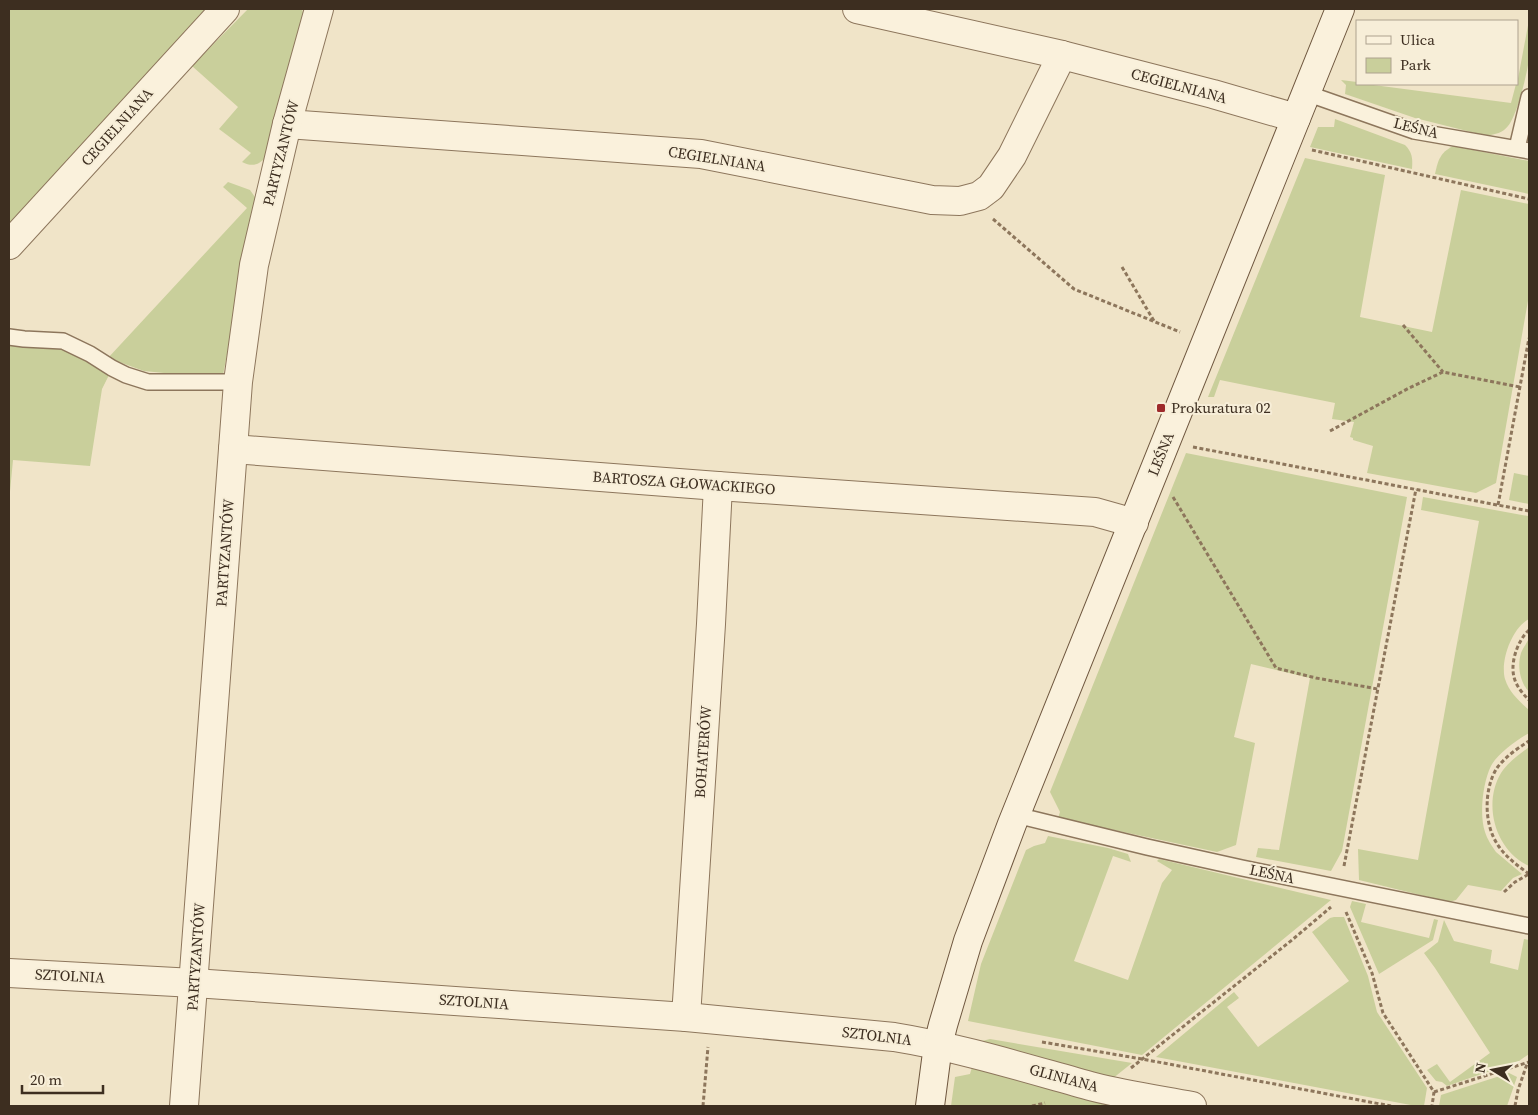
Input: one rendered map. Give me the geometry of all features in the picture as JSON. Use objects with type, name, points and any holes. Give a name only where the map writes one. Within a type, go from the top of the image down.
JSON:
[{"type":"street","name":"CEGIELNIANA","points":[[9,245],[225,9]]},
{"type":"street","name":"PARTYZANTÓW","points":[[184,1106],[238,382],[254,265],[287,124],[319,9]]},
{"type":"street","name":"CEGIELNIANA","points":[[857,9],[1062,55],[1213,94],[1296,118]]},
{"type":"street","name":"LEŚNA","points":[[930,1106],[938,1045],[968,940],[1016,815],[1340,9]]},
{"type":"street","name":"CEGIELNIANA","points":[[287,124],[701,154],[932,200],[953,202],[970,199],[982,194],[991,187],[1012,156],[1062,55]]},
{"type":"street","name":"BARTOSZA GŁOWACKIEGO","points":[[233,449],[718,486],[1094,512],[1134,523]]},
{"type":"street","name":"BOHATERÓW","points":[[698,1018],[711,624],[718,486]]},
{"type":"street","name":"SZTOLNIA","points":[[9,973],[194,983],[698,1018],[894,1037],[938,1045]]},
{"type":"street","name":"GLINIANA","points":[[938,1045],[1097,1088],[1192,1106]]},
{"type":"lane","name":"LEŚNA","points":[[1306,93],[1414,131],[1523,150]]},
{"type":"lane","points":[[1523,150],[1529,97]]},
{"type":"lane","points":[[9,337],[63,341],[90,354],[119,372],[148,382],[238,382]]},
{"type":"lane","name":"LEŚNA","points":[[1016,815],[1339,891],[1529,926]]},
{"type":"path","points":[[1283,153],[1298,159],[1302,148],[1529,199]]},
{"type":"path","points":[[970,199],[1074,289],[1186,334]]},
{"type":"path","points":[[1122,267],[1154,322]]},
{"type":"path","points":[[1404,325],[1443,372]]},
{"type":"path","points":[[1498,505],[1529,338]]},
{"type":"path","points":[[1330,431],[1401,392],[1443,372],[1520,387]]},
{"type":"path","points":[[1193,447],[1529,511]]},
{"type":"path","points":[[1097,1088],[1116,1080],[1335,904],[1416,489]]},
{"type":"path","points":[[1171,494],[1276,668],[1316,678],[1378,689]]},
{"type":"path","points":[[1529,630],[1519,644],[1514,663],[1514,677],[1529,700]]},
{"type":"path","points":[[1504,892],[1515,882],[1529,874],[1510,860],[1496,843],[1490,827],[1488,805],[1490,786],[1499,766],[1529,741]]},
{"type":"path","points":[[1339,891],[1372,973],[1383,1013],[1434,1092],[1432,1106]]},
{"type":"path","points":[[698,1018],[702,1106]]},
{"type":"path","points":[[1035,1040],[1390,1106]]},
{"type":"path","points":[[1434,1092],[1528,1063]]},
{"type":"path","points":[[1515,1106],[1518,1090],[1528,1063]]},
{"type":"green space","points":[[9,9],[208,9],[9,224]]},
{"type":"green space","points":[[248,9],[302,9],[303,13],[268,155],[259,163],[253,165],[242,162],[251,153],[219,129],[238,107],[192,66]]},
{"type":"green space","points":[[1529,20],[1530,54],[1521,94],[1511,121],[1499,133],[1487,136],[1415,118],[1345,94],[1346,85],[1341,80],[1356,82],[1356,85],[1374,85],[1511,103],[1516,85],[1518,85]]},
{"type":"green space","points":[[1335,119],[1405,145],[1412,156],[1412,169],[1310,147],[1318,127],[1334,127]]},
{"type":"green space","points":[[1453,146],[1529,161],[1529,194],[1435,174],[1440,157]]},
{"type":"green space","points":[[1305,158],[1385,175],[1360,317],[1432,332],[1461,190],[1529,204],[1529,295],[1496,483],[1476,493],[1367,473],[1373,446],[1353,440],[1350,437],[1354,422],[1332,419],[1335,403],[1220,380],[1214,397],[1208,397]]},
{"type":"green space","points":[[228,182],[250,190],[257,200],[223,375],[144,371],[108,358],[247,208],[223,187]]},
{"type":"green space","points":[[9,342],[65,349],[85,358],[109,375],[102,389],[90,466],[13,460],[9,502]]},
{"type":"green space","points":[[1186,453],[1407,497],[1342,851],[1331,871],[1256,857],[1258,848],[1279,850],[1310,678],[1251,664],[1234,737],[1255,743],[1236,845],[1217,852],[1058,818],[1060,812],[1050,792]]},
{"type":"green space","points":[[1514,473],[1529,476],[1529,504],[1509,500]]},
{"type":"green space","points":[[1423,497],[1528,516],[1529,619],[1523,623],[1513,637],[1506,654],[1504,672],[1509,688],[1529,710],[1529,733],[1519,739],[1494,761],[1488,773],[1482,807],[1483,825],[1490,842],[1496,852],[1522,874],[1513,878],[1501,891],[1468,885],[1456,900],[1449,902],[1359,880],[1358,849],[1418,860],[1479,521],[1421,510]]},
{"type":"green space","points":[[1529,638],[1529,692],[1521,679],[1519,663],[1521,653]]},
{"type":"green space","points":[[1529,747],[1529,866],[1508,850],[1501,838],[1495,826],[1493,799],[1495,786],[1501,773],[1510,762]]},
{"type":"green space","points":[[1048,836],[1128,854],[1131,862],[1113,856],[1074,961],[1128,980],[1162,883],[1172,870],[1157,861],[1159,859],[1331,900],[1142,1055],[968,1021],[981,964],[1026,850],[1045,843]]},
{"type":"green space","points":[[1352,901],[1366,904],[1361,922],[1429,938],[1434,919],[1438,920],[1433,940],[1379,974],[1350,907]]},
{"type":"green space","points":[[1334,917],[1344,917],[1368,976],[1377,1012],[1427,1088],[1424,1106],[1156,1057],[1234,992],[1239,998],[1227,1007],[1258,1047],[1349,981],[1312,932]]},
{"type":"green space","points":[[1444,920],[1454,941],[1492,950],[1490,963],[1518,970],[1524,939],[1529,940],[1529,1054],[1519,1061],[1447,1086],[1442,1082],[1436,1081],[1427,1070],[1437,1064],[1450,1082],[1490,1053],[1424,953],[1438,942]]},
{"type":"green space","points":[[990,1039],[1132,1063],[1112,1079],[974,1043]]},
{"type":"green space","points":[[972,1067],[1087,1100],[1122,1106],[951,1106],[955,1077],[970,1074]]},
{"type":"green space","points":[[1509,1073],[1517,1077],[1507,1106],[1439,1106],[1441,1095]]},
{"type":"place","name":"Prokuratura 02","points":[[1161,408]]}]
